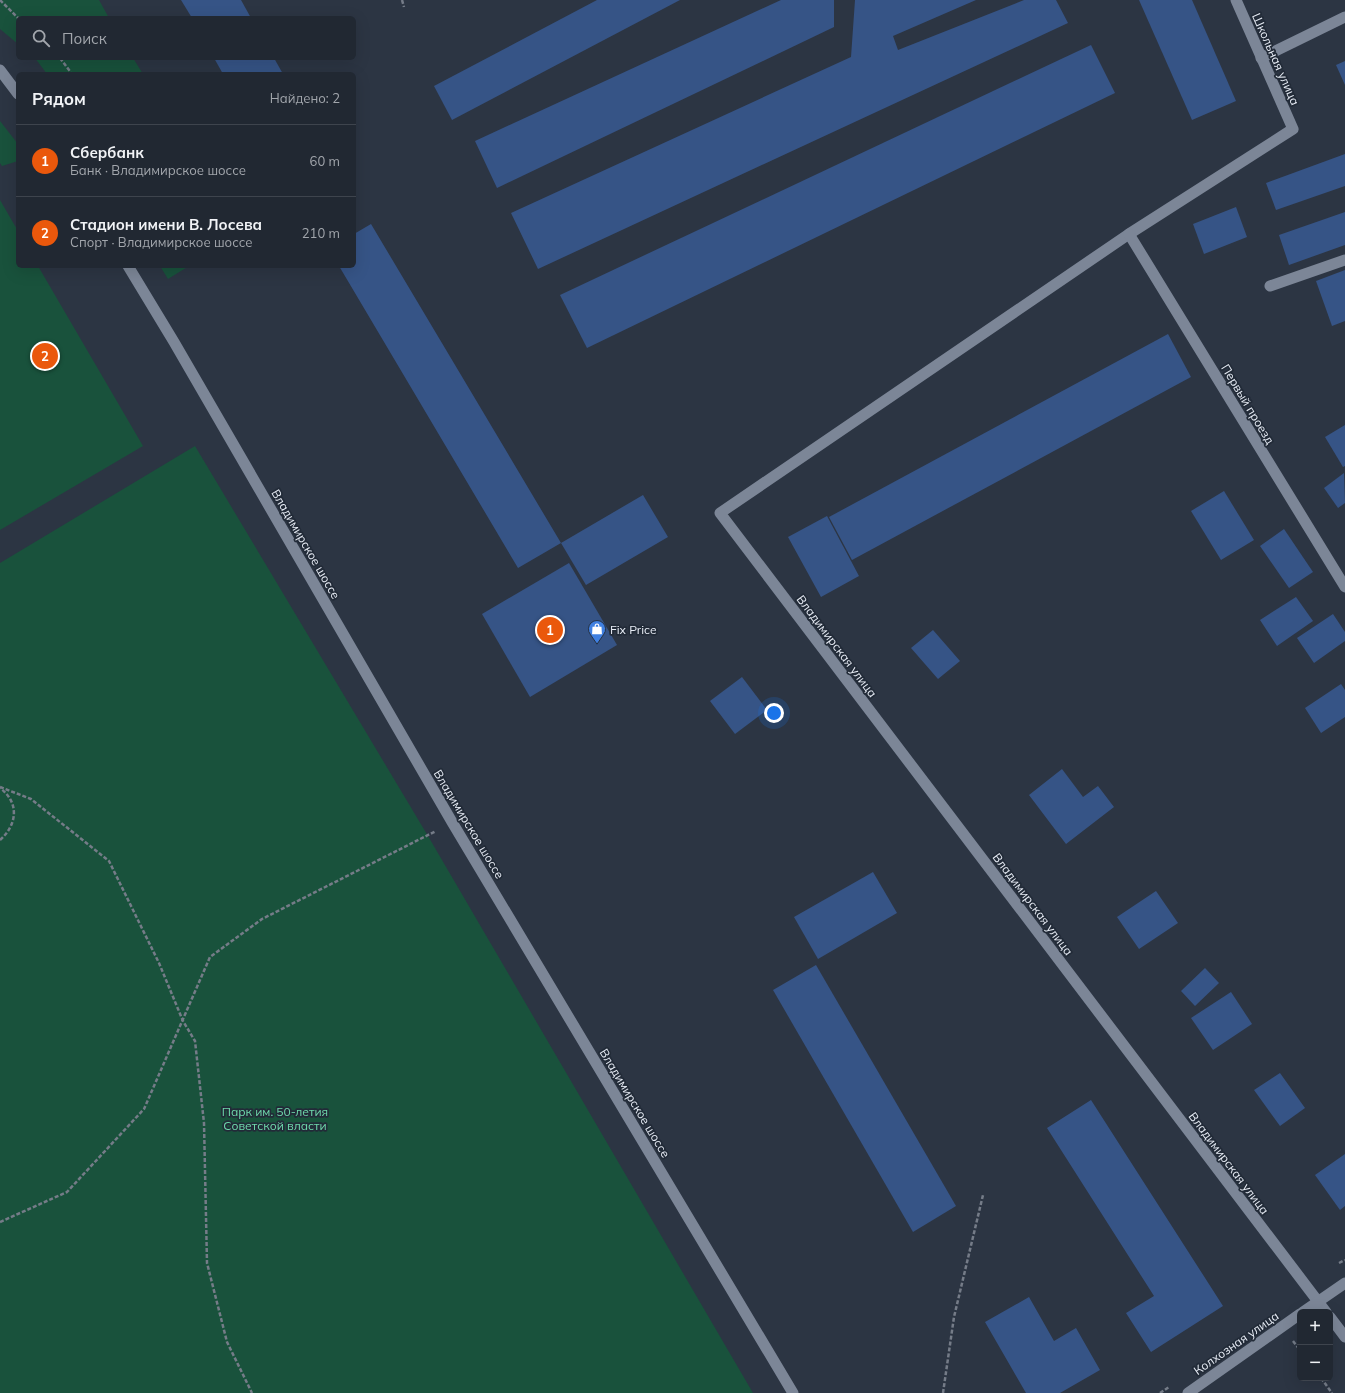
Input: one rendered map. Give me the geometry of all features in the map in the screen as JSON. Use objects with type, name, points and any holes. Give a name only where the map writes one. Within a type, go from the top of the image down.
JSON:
[{"type":"street","name":"Школьная улица","points":[[1129,234],[1293,130],[1236,0]]},
{"type":"street","points":[[1261,58],[1345,17]]},
{"type":"street","points":[[0,70],[16,91]]},
{"type":"street","name":"Владимирская улица","points":[[1129,234],[720,513],[1324,1309]]},
{"type":"street","name":"Первый проезд","points":[[1129,234],[1345,587]]},
{"type":"street","points":[[1270,286],[1345,260]]},
{"type":"street","name":"Владимирское шоссе","points":[[129,268],[174,342],[452,822],[793,1393]]},
{"type":"street","points":[[1308,1309],[1345,1283]]},
{"type":"street","name":"Колхозная улица","points":[[1188,1393],[1297,1316]]},
{"type":"street","points":[[1333,1321],[1345,1337]]},
{"type":"path","points":[[0,0],[16,16]]},
{"type":"path","points":[[402,0],[404,7]]},
{"type":"path","points":[[62,60],[70,72]]},
{"type":"path","points":[[0,787],[6,792],[12,801],[14,812],[13,822],[8,832],[0,840]]},
{"type":"path","points":[[0,787],[30,799],[108,861],[159,963],[182,1021],[195,1041],[204,1123],[208,1263],[227,1342],[252,1393]]},
{"type":"path","points":[[0,1222],[67,1192],[144,1109],[210,958],[262,919],[428,836],[452,822]]},
{"type":"path","points":[[943,1393],[954,1317],[983,1195]]},
{"type":"path","points":[[1339,1263],[1345,1260]]},
{"type":"path","points":[[1323,1381],[1332,1393]]},
{"type":"green space","points":[[0,0],[99,0],[108,16],[16,16],[16,42],[0,29]]},
{"type":"green space","points":[[36,60],[134,60],[142,72],[46,72]]},
{"type":"green space","points":[[0,121],[16,141],[16,162],[2,166],[0,163]]},
{"type":"green space","points":[[0,200],[16,228],[16,268],[39,268],[143,446],[0,530]]},
{"type":"green space","points":[[161,268],[186,268],[168,279]]},
{"type":"green space","name":"Парк им. 50-летия Советской власти","points":[[195,446],[428,836],[753,1393],[0,1393],[0,563]]},
{"type":"building","points":[[181,0],[241,0],[250,16],[191,16]]},
{"type":"building","points":[[597,0],[680,0],[452,120],[434,86]]},
{"type":"building","points":[[781,0],[834,0],[834,27],[497,188],[475,141]]},
{"type":"building","points":[[855,0],[976,0],[893,36],[898,50],[1024,0],[1056,0],[1068,23],[538,269],[511,213],[851,57]]},
{"type":"building","points":[[1139,0],[1192,0],[1236,101],[1192,120]]},
{"type":"building","points":[[1091,45],[1115,93],[587,348],[560,295]]},
{"type":"building","points":[[215,60],[275,60],[282,72],[222,72]]},
{"type":"building","points":[[1345,61],[1345,85],[1336,65]]},
{"type":"building","points":[[1345,154],[1345,186],[1276,210],[1266,183]]},
{"type":"building","points":[[1236,207],[1247,237],[1204,254],[1193,224]]},
{"type":"building","points":[[1345,212],[1345,245],[1289,265],[1279,235]]},
{"type":"building","points":[[371,224],[561,543],[518,568],[340,268],[356,268],[356,233]]},
{"type":"building","points":[[1345,270],[1345,321],[1332,326],[1316,281]]},
{"type":"building","points":[[1168,334],[1191,377],[852,560],[829,517]]},
{"type":"building","points":[[1345,425],[1345,466],[1343,467],[1325,437]]},
{"type":"building","points":[[1344,473],[1345,503],[1338,508],[1324,488]]},
{"type":"building","points":[[1224,491],[1254,540],[1221,560],[1191,511]]},
{"type":"building","points":[[643,495],[668,537],[586,585],[561,543]]},
{"type":"building","points":[[827,516],[859,576],[821,597],[788,537]]},
{"type":"building","points":[[1284,529],[1313,572],[1289,588],[1260,546]]},
{"type":"building","points":[[569,563],[617,645],[530,697],[482,614]]},
{"type":"building","points":[[1296,597],[1313,621],[1277,646],[1260,620]]},
{"type":"building","points":[[1333,614],[1345,632],[1345,641],[1314,663],[1297,638]]},
{"type":"building","points":[[933,630],[960,661],[938,679],[911,648]]},
{"type":"building","points":[[742,677],[767,710],[735,734],[710,701]]},
{"type":"building","points":[[1341,684],[1345,690],[1345,717],[1321,733],[1305,708]]},
{"type":"building","points":[[1062,769],[1083,797],[1098,786],[1114,807],[1066,844],[1029,795]]},
{"type":"building","points":[[873,872],[897,913],[818,959],[794,917]]},
{"type":"building","points":[[1156,891],[1178,923],[1139,949],[1117,917]]},
{"type":"building","points":[[816,965],[956,1206],[913,1232],[773,990]]},
{"type":"building","points":[[1205,968],[1219,983],[1195,1006],[1181,991]]},
{"type":"building","points":[[1231,992],[1252,1024],[1213,1050],[1191,1018]]},
{"type":"building","points":[[1280,1073],[1305,1108],[1280,1126],[1254,1090]]},
{"type":"building","points":[[1091,1100],[1223,1306],[1151,1352],[1126,1313],[1154,1296],[1047,1128]]},
{"type":"building","points":[[1345,1154],[1345,1206],[1340,1210],[1315,1175]]},
{"type":"building","points":[[1029,1297],[1054,1341],[1076,1328],[1100,1370],[1060,1393],[1026,1393],[985,1322]]},
{"type":"place","name":"Стадион имени В. Лосева","points":[[45,356]]},
{"type":"place","name":"Сбербанк","points":[[550,630]]},
{"type":"place","name":"Fix Price","points":[[597,644]]}]
